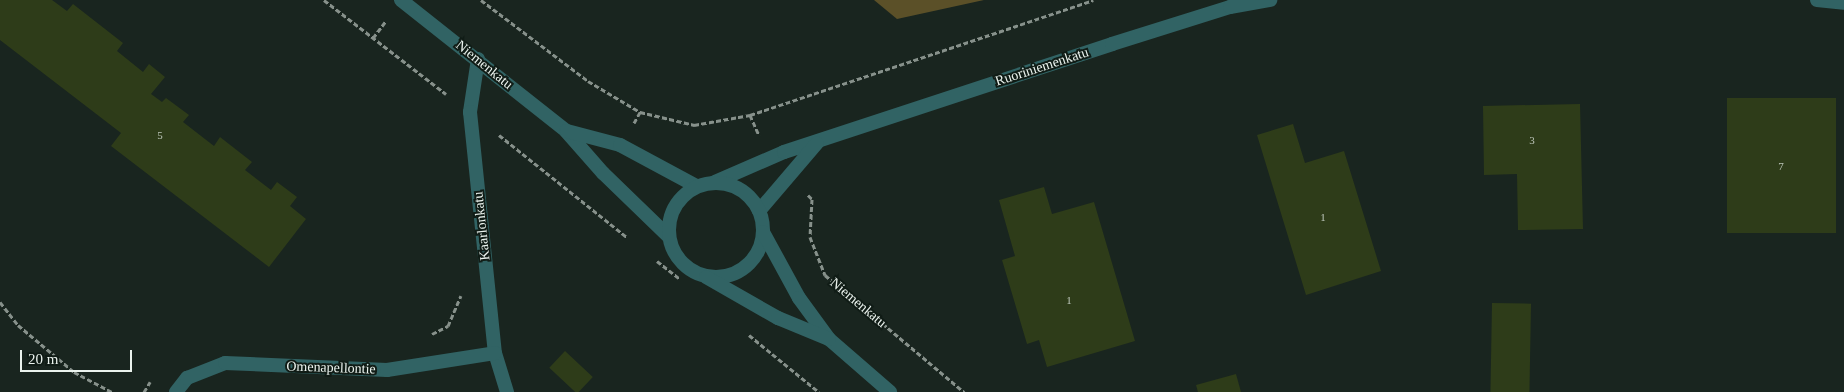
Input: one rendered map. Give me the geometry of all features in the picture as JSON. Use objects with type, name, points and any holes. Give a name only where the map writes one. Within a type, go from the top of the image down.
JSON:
[{"type":"street","name":"Niemenkatu","points":[[401,0],[478,59],[566,131],[603,173],[668,236]]},
{"type":"street","name":"Ruoriniemenkatu","points":[[715,182],[770,158],[1130,38],[1230,7],[1270,0]]},
{"type":"street","points":[[1817,0],[1844,4]]},
{"type":"street","name":"Kaarlonkatu","points":[[478,59],[470,112],[495,353],[507,392]]},
{"type":"street","name":"Niemenkatu","points":[[566,131],[620,145],[696,186]]},
{"type":"street","name":"Ruoriniemenkatu","points":[[759,211],[785,177],[817,142]]},
{"type":"street","points":[[829,339],[778,318],[686,268],[674,253],[668,236],[674,207],[696,186],[715,182],[733,185],[749,195],[759,211],[763,232],[799,298],[829,339],[890,392]]},
{"type":"street","points":[[703,276],[717,278],[744,268],[754,258],[763,232]]},
{"type":"street","name":"Omenapellontie","points":[[176,392],[187,378],[225,363],[386,370],[495,353]]},
{"type":"path","points":[[324,0],[470,112],[634,242]]},
{"type":"path","points":[[481,0],[588,81],[650,116],[694,125],[750,115],[1093,0]]},
{"type":"path","points":[[440,90],[442,97]]},
{"type":"path","points":[[750,115],[770,158]]},
{"type":"path","name":"Niemenkatu","points":[[785,177],[812,199],[810,237],[825,275],[964,392]]},
{"type":"path","points":[[649,254],[687,285]]},
{"type":"path","points":[[423,338],[448,326],[462,293]]},
{"type":"path","points":[[0,302],[18,325],[74,372],[112,392]]},
{"type":"path","points":[[748,334],[819,392]]},
{"type":"path","points":[[144,392],[150,381],[159,376]]},
{"type":"shaded area","points":[[874,0],[984,0],[897,19]]},
{"type":"building","points":[[0,0],[52,0],[67,11],[73,4],[123,43],[117,51],[143,72],[149,64],[165,77],[151,94],[162,102],[166,98],[189,115],[183,122],[214,146],[220,137],[252,162],[245,170],[271,190],[277,182],[297,197],[290,206],[306,219],[269,267],[111,146],[121,133],[0,40]]},
{"type":"building","points":[[1727,98],[1836,98],[1836,233],[1727,233]]},
{"type":"building","points":[[1580,104],[1583,229],[1518,230],[1517,174],[1484,175],[1483,106]]},
{"type":"building","points":[[1293,124],[1305,163],[1344,151],[1381,271],[1306,295],[1257,135]]},
{"type":"building","points":[[1044,187],[1052,214],[1094,202],[1135,341],[1047,367],[1039,340],[1027,344],[1002,260],[1015,256],[999,200]]},
{"type":"building","points":[[1492,303],[1531,304],[1529,392],[1490,392]]},
{"type":"building","points":[[565,351],[593,377],[579,392],[575,392],[549,368]]},
{"type":"building","points":[[1236,374],[1241,392],[1198,392],[1196,385]]}]
